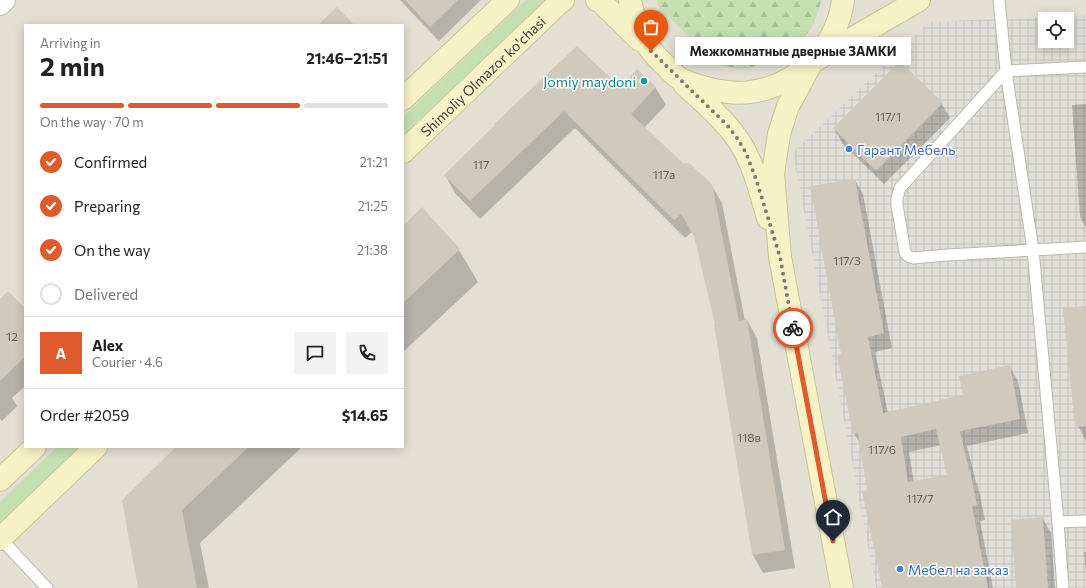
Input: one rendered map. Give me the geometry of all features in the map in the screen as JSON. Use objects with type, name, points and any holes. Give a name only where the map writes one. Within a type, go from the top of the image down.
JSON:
[{"type":"main road","points":[[404,98],[508,0]]},
{"type":"main road","name":"Shimoliy Olmazor ko'chasi","points":[[404,151],[563,0]]},
{"type":"main road","points":[[597,0],[727,125],[737,138],[746,153],[756,179],[780,257]]},
{"type":"main road","points":[[630,0],[639,30],[651,51]]},
{"type":"main road","points":[[842,588],[780,257],[773,174],[779,134],[788,106],[812,62],[826,46],[836,28],[843,0]]},
{"type":"main road","points":[[679,78],[705,88],[727,92],[750,92],[772,87],[792,78],[812,62],[919,0]]},
{"type":"main road","points":[[0,480],[34,448]]},
{"type":"main road","points":[[0,539],[95,448]]},
{"type":"street","points":[[0,4],[4,0]]},
{"type":"lane","points":[[999,0],[1006,71],[1033,250],[1063,588]]},
{"type":"lane","points":[[1086,67],[1006,71],[900,188],[897,198],[905,252],[912,258],[1086,247]]},
{"type":"lane","points":[[1058,522],[1086,521]]},
{"type":"lane","points":[[0,539],[46,588]]},
{"type":"shaded area","points":[[0,0],[1086,0],[1086,588],[0,588]]},
{"type":"shaded area","points":[[1086,15],[1086,588],[876,588],[793,153],[929,22],[1038,17],[1038,48],[1074,48],[1074,16]]},
{"type":"green space","points":[[526,0],[545,0],[404,134],[404,116]]},
{"type":"green space","points":[[657,0],[822,0],[812,28],[794,49],[770,63],[742,69],[720,66],[659,8]]},
{"type":"green space","points":[[56,448],[78,448],[0,523],[0,502]]},
{"type":"building","points":[[405,0],[458,0],[430,27]]},
{"type":"building","points":[[337,7],[353,24],[319,24]]},
{"type":"building","points":[[577,46],[620,87],[637,69],[656,87],[631,114],[683,163],[689,163],[712,184],[739,321],[747,319],[785,550],[752,555],[715,324],[694,236],[681,214],[674,220],[564,111],[470,201],[444,175],[495,125],[494,124]]},
{"type":"building","points":[[900,61],[943,103],[876,171],[833,128]]},
{"type":"building","points":[[855,179],[884,333],[868,337],[883,413],[963,395],[959,376],[1010,365],[1020,419],[960,431],[977,505],[972,506],[988,588],[882,588],[862,491],[867,490],[858,433],[853,434],[837,355],[841,354],[810,186]],"holes":[[[936,429],[947,475],[908,482],[901,437]]]},
{"type":"building","points":[[422,207],[460,249],[404,302],[404,225]]},
{"type":"building","points":[[8,291],[24,307],[24,358],[0,381],[0,299]]},
{"type":"building","points":[[1086,306],[1086,426],[1075,427],[1063,308]]},
{"type":"building","points":[[175,448],[248,448],[182,510],[197,588],[138,588],[122,500]]},
{"type":"building","points":[[1043,517],[1048,588],[1016,588],[1011,520]]},
{"type":"way so far","points":[[651,51],[727,125],[746,153],[756,179],[780,257],[793,328]]},
{"type":"place","name":"Межкомнатные дверные ЗАМКИ","points":[[651,51]]},
{"type":"place","name":"Jomiy maydoni","points":[[644,81]]},
{"type":"place","name":"Гарант Мебель","points":[[849,149]]},
{"type":"place","name":"Мебел на заказ","points":[[900,569]]},
{"type":"route","points":[[793,328],[833,541]]}]
